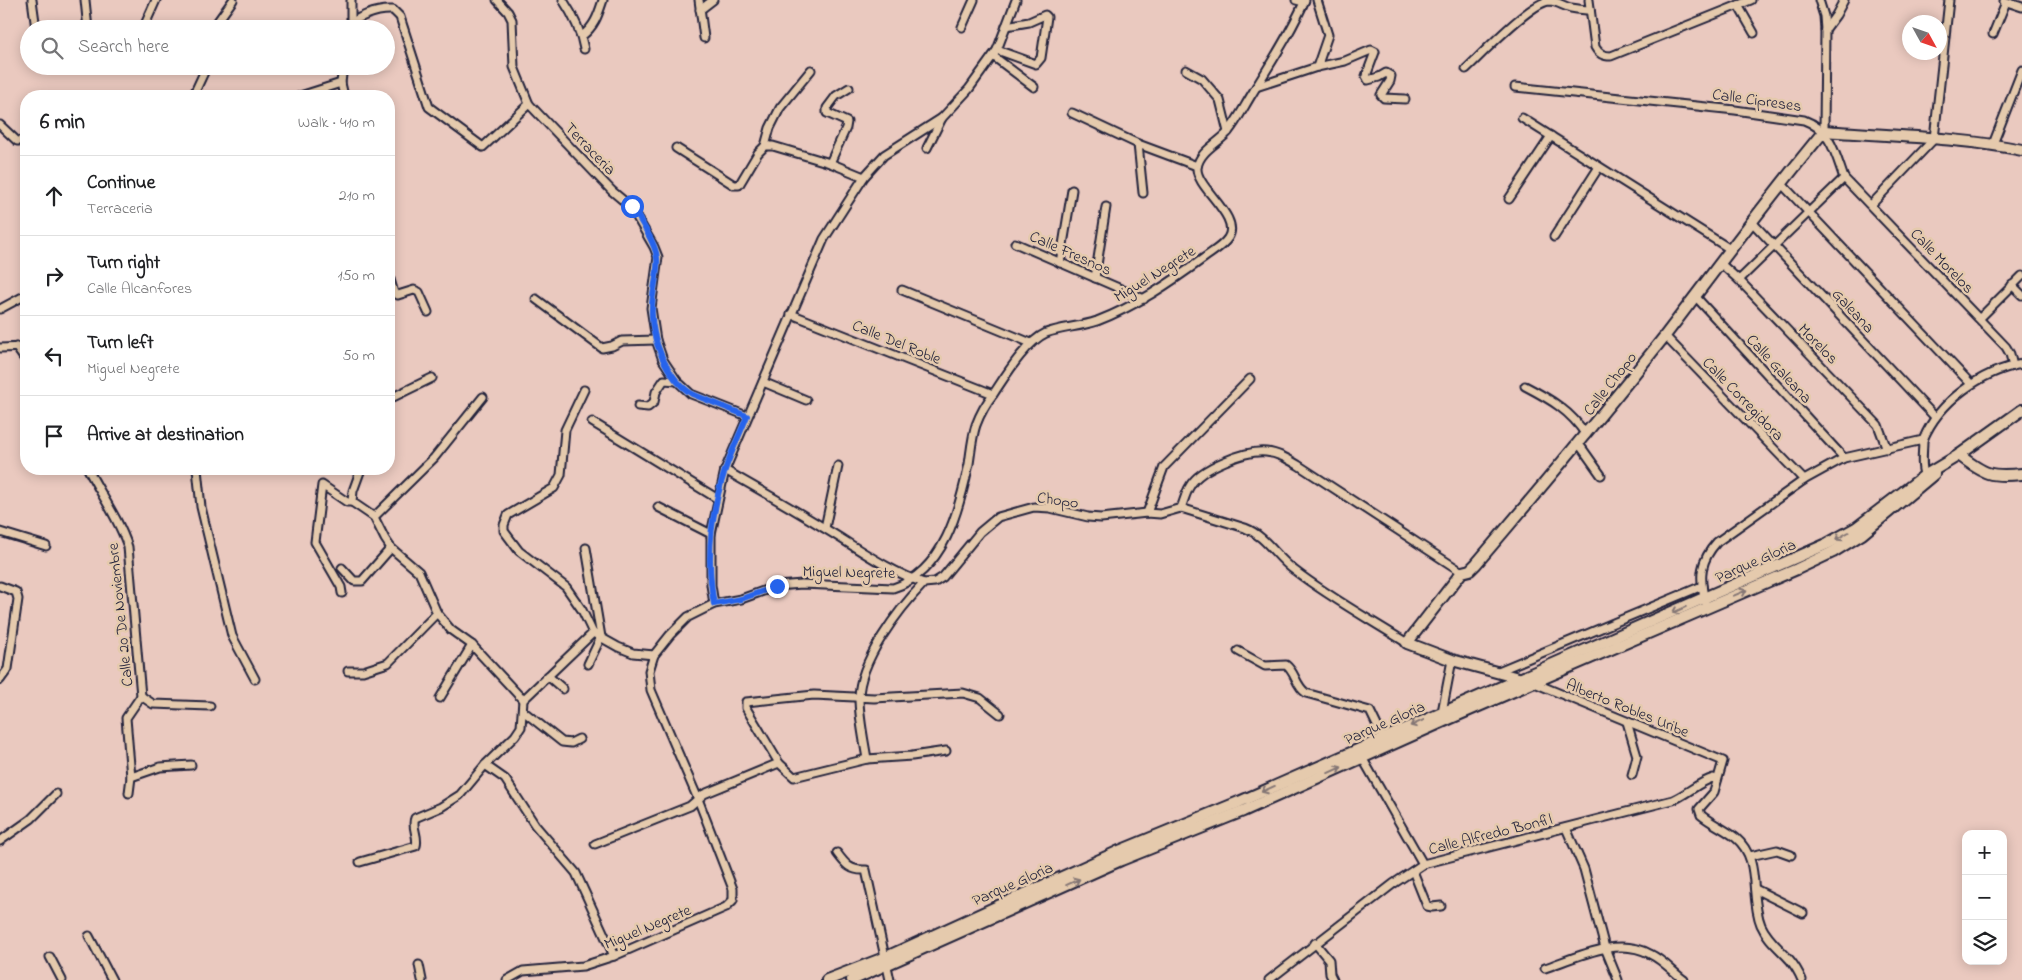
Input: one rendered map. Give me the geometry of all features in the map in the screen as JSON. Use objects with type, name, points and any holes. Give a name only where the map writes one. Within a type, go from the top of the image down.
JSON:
[{"type":"main road","name":"Calle Cipreses","points":[[1824,131],[1993,144],[2022,150]]},
{"type":"main road","name":"Calle Chopo","points":[[1407,643],[1462,572],[1470,570],[1476,564],[1579,444],[1665,336],[1781,183],[1824,131]]},
{"type":"main road","name":"Parque Gloria","points":[[852,980],[885,962],[1239,802],[1533,683],[1706,603],[1856,528],[2022,410]]},
{"type":"main road","points":[[1958,455],[1985,472],[1998,476],[2022,474]]},
{"type":"main road","name":"Parque Gloria","points":[[1360,753],[1383,738],[1442,712],[1706,603]]},
{"type":"main road","points":[[1407,643],[1452,660],[1522,679]]},
{"type":"main road","name":"Parque Gloria","points":[[827,980],[885,962]]},
{"type":"street","points":[[32,0],[35,20]]},
{"type":"street","points":[[85,0],[87,20]]},
{"type":"street","points":[[148,20],[156,0]]},
{"type":"street","points":[[219,20],[233,0]]},
{"type":"street","points":[[351,0],[351,20]]},
{"type":"street","name":"Terraceria","points":[[497,0],[508,12],[512,20],[514,67],[529,104],[612,191],[632,206],[654,247],[658,257],[651,308],[656,340],[663,360],[683,389],[747,416]]},
{"type":"street","points":[[563,0],[570,10],[582,36],[584,49]]},
{"type":"street","points":[[582,36],[591,29],[597,19],[603,0]]},
{"type":"street","points":[[699,0],[704,38]]},
{"type":"street","points":[[700,10],[713,0]]},
{"type":"street","points":[[962,27],[974,0]]},
{"type":"street","points":[[714,604],[711,585],[711,534],[725,470],[824,239],[864,177],[884,155],[942,118],[969,89],[995,53],[1016,0]]},
{"type":"street","points":[[1072,113],[1138,144],[1197,166],[1206,151],[1228,132],[1256,87],[1292,26],[1304,1],[1296,0]]},
{"type":"street","points":[[1317,67],[1328,36],[1318,0]]},
{"type":"street","points":[[1589,0],[1595,46],[1598,52],[1604,56],[1611,56],[1751,0]]},
{"type":"street","points":[[1819,0],[1824,16],[1825,30],[1824,131]]},
{"type":"street","points":[[1825,30],[1844,0]]},
{"type":"street","points":[[1871,205],[1934,139],[1949,0]]},
{"type":"street","points":[[1466,69],[1513,25],[1539,5],[1548,1],[1570,8],[1590,10]]},
{"type":"street","points":[[1993,34],[2004,1],[2022,7]]},
{"type":"street","points":[[1738,5],[1754,33]]},
{"type":"street","points":[[362,20],[384,10],[393,10],[400,17],[430,107],[483,147],[529,104]]},
{"type":"street","points":[[995,53],[1036,64],[1041,58],[1047,17],[1044,15],[1029,22],[1006,26]]},
{"type":"street","points":[[1256,87],[1317,67],[1345,61],[1371,50],[1375,52],[1367,71],[1366,76],[1368,80],[1386,73],[1391,76],[1390,82],[1381,95],[1384,98],[1405,99]]},
{"type":"street","points":[[995,53],[1034,88]]},
{"type":"street","points":[[676,148],[734,185],[739,185],[758,153],[765,146],[770,128],[780,108],[811,70]]},
{"type":"street","points":[[1186,70],[1202,79],[1220,100],[1228,132]]},
{"type":"street","points":[[1993,144],[2022,70]]},
{"type":"street","points":[[196,90],[203,75]]},
{"type":"street","points":[[342,75],[343,90]]},
{"type":"street","points":[[319,90],[341,83]]},
{"type":"street","name":"Calle Cipreses","points":[[1515,87],[1745,111],[1804,120],[1824,131]]},
{"type":"street","points":[[830,163],[847,122],[827,113],[827,108],[836,96],[849,88]]},
{"type":"street","points":[[927,148],[942,118]]},
{"type":"street","points":[[1522,118],[1730,249]]},
{"type":"street","points":[[0,125],[17,141],[20,141]]},
{"type":"street","name":"Calle Morelos","points":[[1824,131],[1844,178],[1980,318],[2006,347],[2013,366]]},
{"type":"street","points":[[1509,199],[1551,136]]},
{"type":"street","points":[[1138,144],[1142,194]]},
{"type":"street","points":[[765,146],[830,163],[864,177]]},
{"type":"street","name":"Miguel Negrete","points":[[507,980],[523,971],[583,966],[614,956],[726,907],[733,900],[733,889],[698,799],[651,690],[649,671],[654,655],[670,634],[688,617],[714,604],[741,599],[777,586],[802,584],[893,588],[904,585],[927,566],[938,553],[949,533],[958,510],[976,424],[992,394],[1031,343],[1046,333],[1095,322],[1144,299],[1177,278],[1229,238],[1231,231],[1226,216],[1198,175],[1197,166]]},
{"type":"street","points":[[1554,237],[1599,167]]},
{"type":"street","points":[[1739,280],[1844,178]]},
{"type":"street","points":[[1781,183],[1972,384]]},
{"type":"street","points":[[1060,263],[1072,190]]},
{"type":"street","points":[[1095,278],[1106,207]]},
{"type":"street","name":"Galeana","points":[[1752,221],[1935,417]]},
{"type":"street","name":"Calle Fresnos","points":[[1015,243],[1144,299]]},
{"type":"street","name":"Morelos","points":[[1720,263],[1739,280],[1878,425],[1887,449]]},
{"type":"street","points":[[1980,318],[2022,276]]},
{"type":"street","points":[[2012,285],[2022,295]]},
{"type":"street","points":[[395,294],[398,295],[414,290],[419,292],[428,312]]},
{"type":"street","points":[[902,290],[1031,343]]},
{"type":"street","name":"Calle Galeana","points":[[1695,296],[1844,458]]},
{"type":"street","points":[[0,308],[20,298]]},
{"type":"street","points":[[536,299],[602,348],[622,341],[656,340]]},
{"type":"street","name":"Calle Del Roble","points":[[791,314],[992,394]]},
{"type":"street","name":"Calle Corregidora","points":[[1665,336],[1804,480]]},
{"type":"street","points":[[16,347],[20,353]]},
{"type":"street","points":[[0,348],[20,347]]},
{"type":"street","points":[[1926,479],[1922,458],[1924,440],[1935,417],[1982,377],[2022,364]]},
{"type":"street","points":[[395,396],[432,378]]},
{"type":"street","points":[[1146,513],[1164,467],[1250,379]]},
{"type":"street","points":[[638,406],[648,407],[654,402],[656,392],[664,380],[677,381]]},
{"type":"street","points":[[763,382],[806,400]]},
{"type":"street","points":[[1526,386],[1557,404],[1575,420],[1586,435]]},
{"type":"street","points":[[584,390],[565,430],[561,475],[554,488],[508,515],[504,530],[519,551],[566,587],[582,610],[593,632],[618,647],[633,653],[654,655]]},
{"type":"street","points":[[374,517],[434,458],[482,398]]},
{"type":"street","points":[[592,422],[718,499]]},
{"type":"street","points":[[1706,603],[1702,586],[1703,562],[1708,552],[1717,542],[1804,480],[1844,458],[1924,440]]},
{"type":"street","points":[[1579,444],[1601,475]]},
{"type":"street","points":[[1407,643],[1292,569],[1256,532],[1181,508],[1190,486],[1200,474],[1212,466],[1250,454],[1265,452],[1281,455],[1298,464],[1462,572]]},
{"type":"street","points":[[825,528],[838,466]]},
{"type":"street","points":[[725,470],[825,528],[850,545],[911,579],[924,584]]},
{"type":"street","name":"Calle 20 De Noviembre","points":[[91,475],[98,491],[122,529],[128,547],[141,696],[126,718],[131,777],[129,793]]},
{"type":"street","points":[[198,475],[201,506],[232,636],[254,679]]},
{"type":"street","points":[[352,502],[353,491],[359,475]]},
{"type":"street","points":[[342,593],[341,587],[315,542],[322,485],[374,517],[384,539],[391,548],[419,572],[437,613],[451,630],[472,645],[523,700],[521,727],[515,736],[485,765],[460,795],[440,808],[415,818],[413,822],[418,842],[416,846],[360,862]]},
{"type":"street","points":[[658,507],[711,534]]},
{"type":"street","name":"Chopo","points":[[867,759],[859,698],[863,678],[888,625],[904,604],[924,584],[935,582],[943,577],[980,532],[998,517],[1034,507],[1050,508],[1088,518],[1146,513],[1160,514],[1181,508]]},
{"type":"street","points":[[0,532],[46,546]]},
{"type":"street","points":[[342,568],[354,581],[362,581],[391,548]]},
{"type":"street","points":[[586,548],[601,637],[588,664]]},
{"type":"street","points":[[0,586],[16,592],[18,599],[8,669],[0,680]]},
{"type":"street","points":[[1496,672],[1702,586]]},
{"type":"street","points":[[348,671],[363,671],[388,663],[437,613]]},
{"type":"street","points":[[523,700],[593,632]]},
{"type":"street","points":[[440,698],[472,645]]},
{"type":"street","points":[[1238,651],[1265,666],[1286,665],[1294,674],[1298,685],[1306,692],[1370,711],[1383,738]]},
{"type":"street","points":[[1442,712],[1452,660]]},
{"type":"street","points":[[548,676],[562,689]]},
{"type":"street","name":"Alberto Robles Uribe","points":[[1522,679],[1723,762],[1717,780]]},
{"type":"street","points":[[946,751],[912,756],[867,759],[794,777],[779,763],[746,708],[746,702],[814,695],[859,698],[963,693],[980,698],[1000,714]]},
{"type":"street","points":[[141,696],[153,704],[210,706]]},
{"type":"street","points":[[523,711],[562,742],[571,743],[579,739]]},
{"type":"street","points":[[1627,722],[1637,756],[1632,775]]},
{"type":"street","points":[[1360,753],[1423,864]]},
{"type":"street","points":[[596,844],[690,806],[704,794],[779,763]]},
{"type":"street","points":[[131,777],[160,767],[191,765]]},
{"type":"street","points":[[485,765],[505,779],[535,825],[576,873],[614,956]]},
{"type":"street","name":"Calle Alfredo Bonfil","points":[[1269,980],[1315,943],[1423,864],[1673,800],[1707,780],[1713,778],[1717,780]]},
{"type":"street","points":[[1717,780],[1714,792],[1699,809],[1701,815],[1736,838],[1750,856],[1760,922],[1765,932],[1791,961],[1802,980]]},
{"type":"street","points":[[0,841],[31,819],[56,794]]},
{"type":"street","points":[[1566,828],[1584,869],[1605,948],[1618,980]]},
{"type":"street","points":[[1750,856],[1777,850],[1791,855]]},
{"type":"street","points":[[837,853],[847,867],[866,870],[890,980]]},
{"type":"street","points":[[1412,871],[1427,906],[1442,906]]},
{"type":"street","points":[[1755,889],[1804,913]]},
{"type":"street","points":[[89,936],[112,980]]},
{"type":"street","points":[[1315,943],[1329,960],[1333,980]]},
{"type":"street","points":[[1545,968],[1605,948],[1639,948],[1659,959],[1684,980]]},
{"type":"street","points":[[50,957],[62,980]]},
{"type":"street","points":[[419,965],[422,980]]},
{"type":"route","points":[[632,206],[658,257],[651,308],[656,340],[663,360],[683,389],[747,416],[725,470],[711,534],[711,585],[714,604],[741,599],[777,586]]}]
